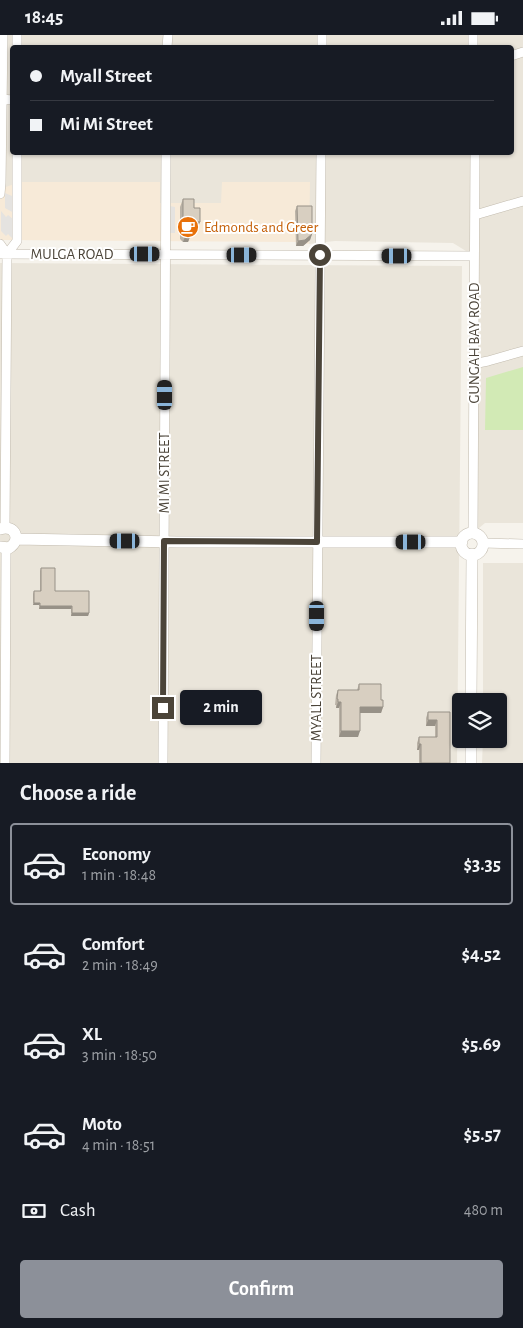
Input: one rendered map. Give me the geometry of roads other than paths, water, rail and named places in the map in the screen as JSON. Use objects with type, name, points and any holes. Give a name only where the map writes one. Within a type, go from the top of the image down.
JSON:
[{"type":"street","points":[[0,194],[3,35]]},
{"type":"street","points":[[3,48],[10,48]]},
{"type":"street","points":[[2,99],[10,99]]},
{"type":"street","points":[[4,254],[17,241],[17,155]]},
{"type":"street","name":"MI MI STREET","points":[[163,763],[166,155]]},
{"type":"street","name":"MYALL STREET","points":[[316,763],[322,155]]},
{"type":"street","name":"GUNGAH BAY ROAD","points":[[473,533],[475,155]]},
{"type":"street","points":[[1,183],[17,183]]},
{"type":"street","points":[[475,215],[523,201]]},
{"type":"street","points":[[0,244],[4,254],[3,528],[9,528],[14,532],[16,539],[14,545],[3,548],[5,763]]},
{"type":"street","name":"MULGA ROAD","points":[[4,254],[474,256]]},
{"type":"street","points":[[473,364],[523,351]]},
{"type":"street","points":[[473,533],[478,535],[483,543],[481,550],[476,554],[472,554],[464,550],[462,542],[467,535],[473,533]]},
{"type":"street","points":[[16,539],[462,542]]},
{"type":"street","points":[[483,543],[523,544]]},
{"type":"street","points":[[471,693],[472,554]]},
{"type":"street","points":[[471,748],[471,763]]},
{"type":"place","name":"Edmonds and Greer","points":[[188,227]]}]
